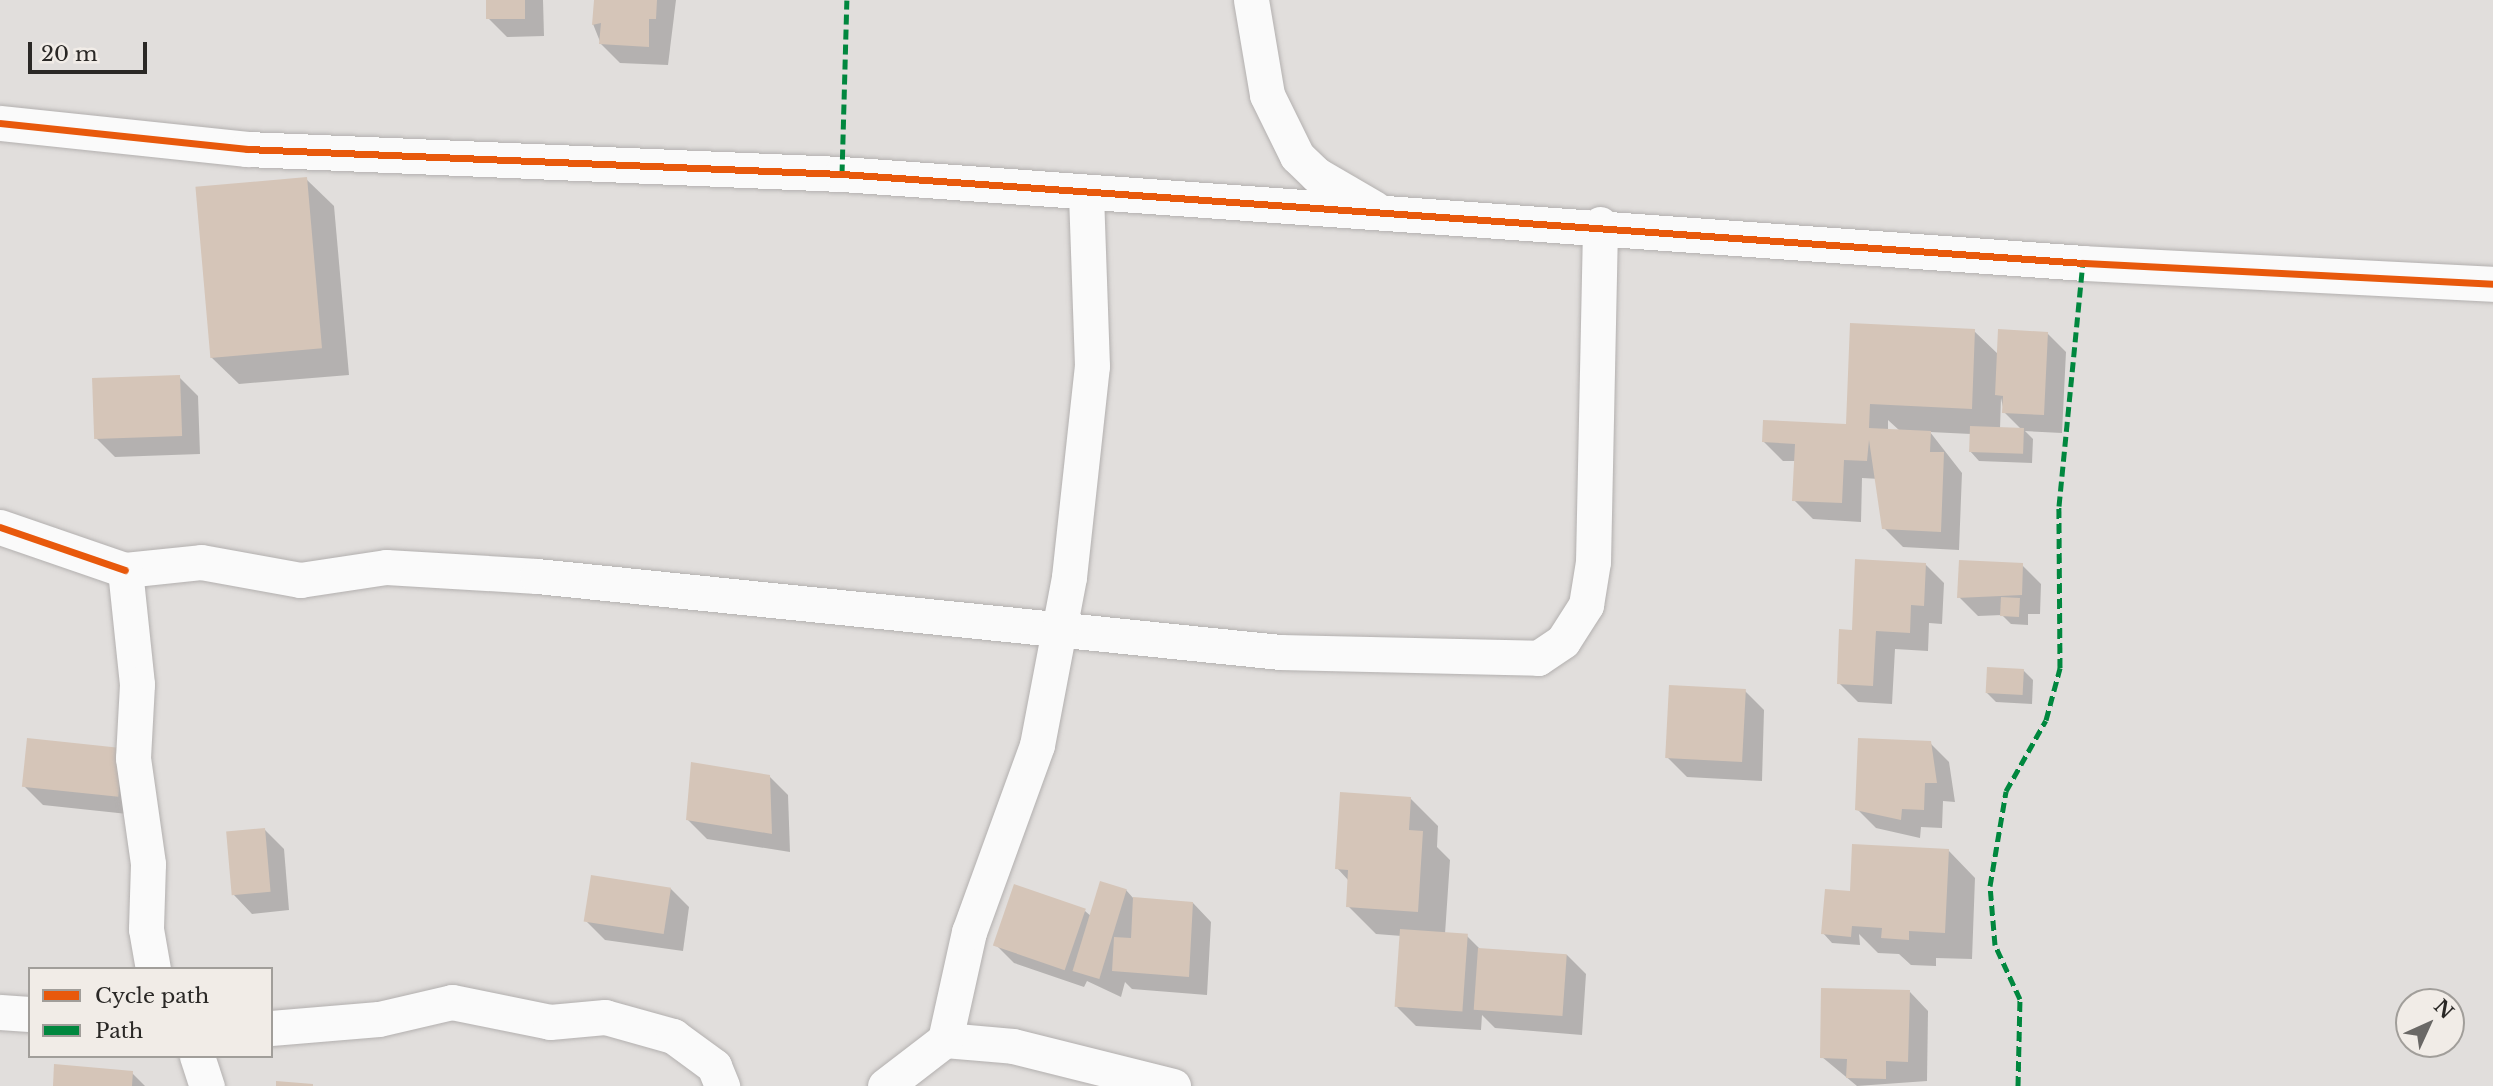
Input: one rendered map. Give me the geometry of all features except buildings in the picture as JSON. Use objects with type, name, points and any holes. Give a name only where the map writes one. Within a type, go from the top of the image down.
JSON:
[{"type":"street","points":[[1251,0],[1267,95],[1297,156],[1317,175],[1380,212]]},
{"type":"street","points":[[0,124],[247,149],[842,174],[1380,212],[1600,224],[2083,263],[2493,284]]},
{"type":"street","points":[[885,1086],[945,1040],[969,932],[1037,745],[1059,631],[1092,366],[1086,192]]},
{"type":"street","points":[[0,527],[125,570],[201,562],[300,580],[386,567],[537,576],[741,592],[1059,631],[1280,652],[1490,662],[1538,658],[1563,641],[1586,605],[1593,562],[1600,224]]},
{"type":"street","points":[[125,570],[137,684],[133,758],[148,864],[146,929],[153,967]]},
{"type":"street","points":[[273,1028],[379,1019],[453,1002],[550,1021],[606,1017],[673,1036],[714,1066],[722,1086]]},
{"type":"street","points":[[0,1012],[28,1014]]},
{"type":"street","points":[[945,1040],[1013,1046],[1173,1086]]},
{"type":"street","points":[[198,1058],[207,1086]]},
{"type":"marked path","points":[[842,174],[847,0]]},
{"type":"marked path","points":[[2018,1086],[2020,999],[1995,945],[1990,886],[2006,791],[2046,720],[2060,668],[2059,506],[2083,263]]},
{"type":"cycle path","points":[[0,123],[247,149],[842,174],[2083,263],[2493,284]]},
{"type":"cycle path","points":[[0,527],[125,570]]}]
